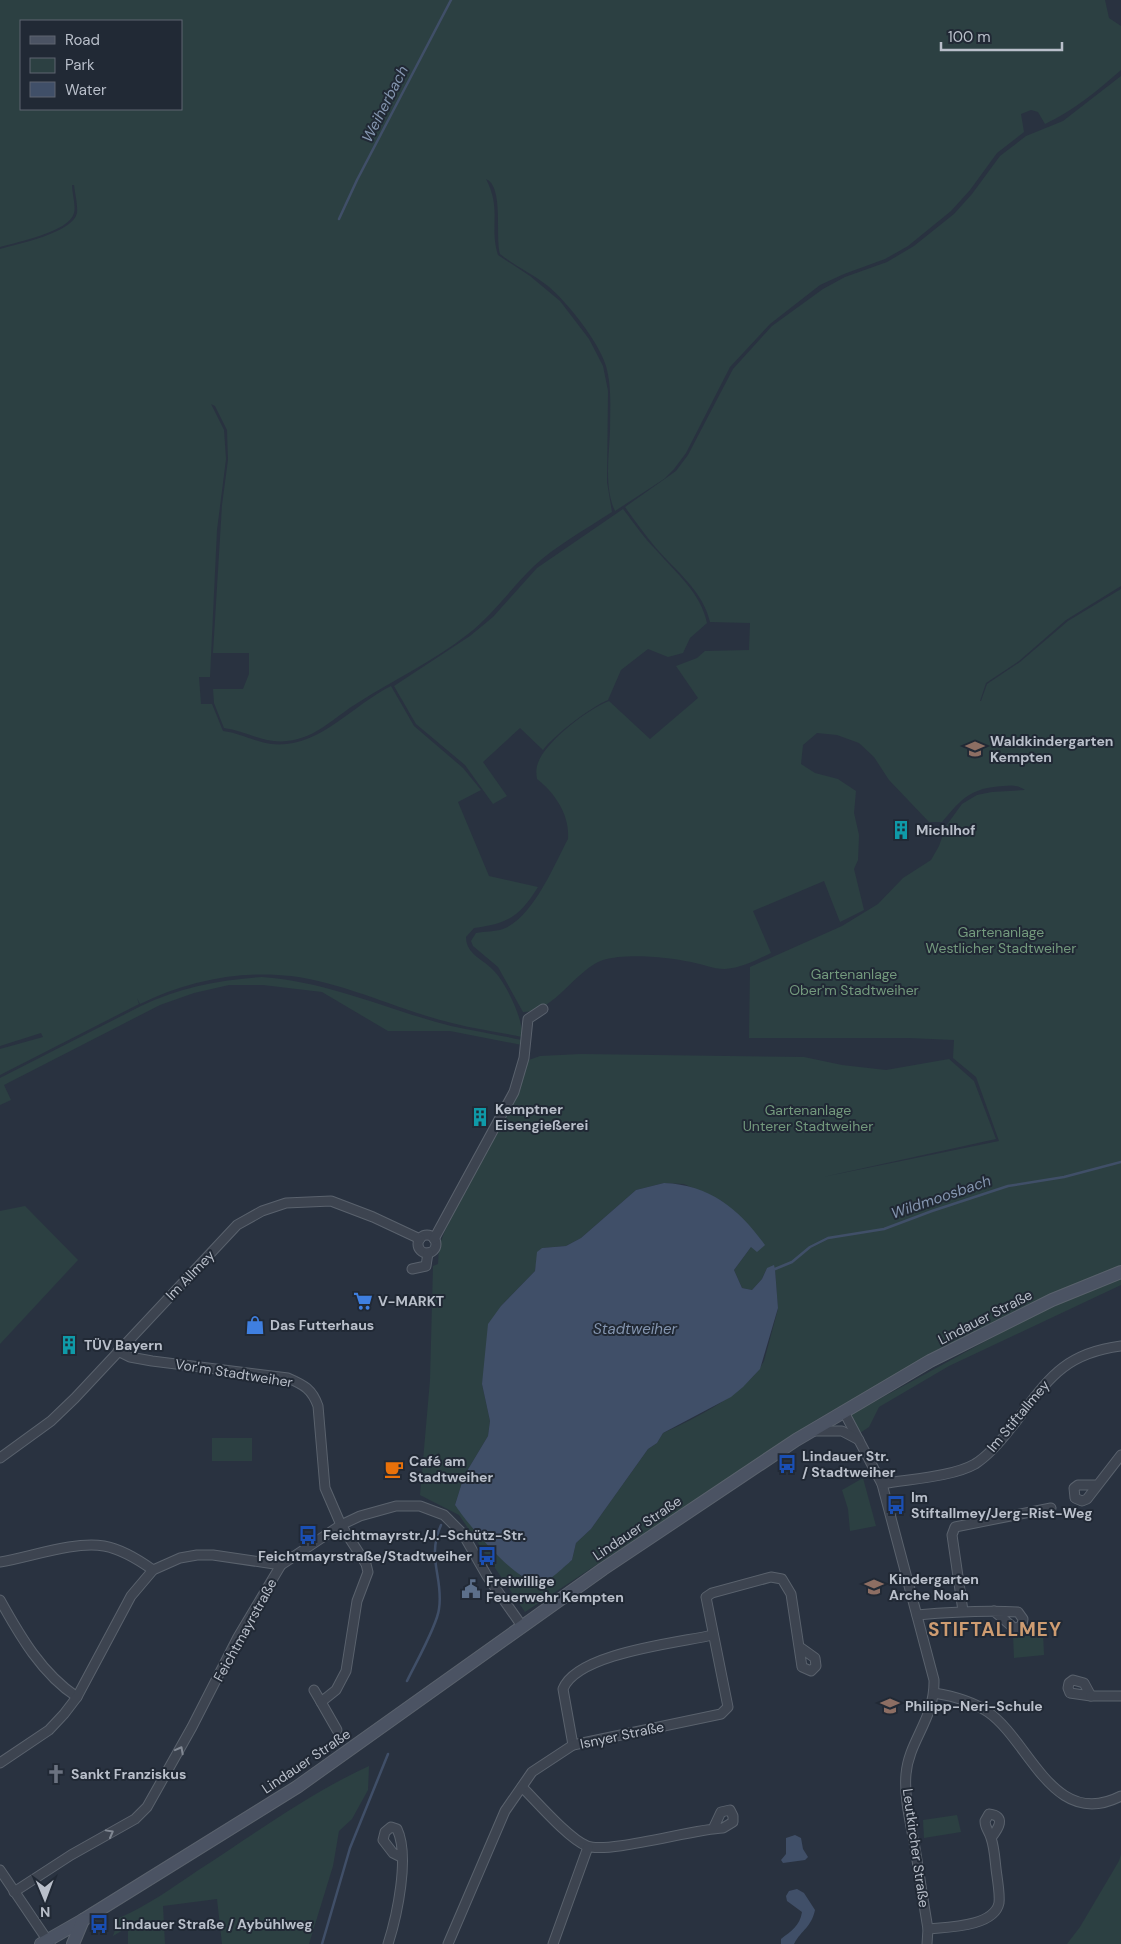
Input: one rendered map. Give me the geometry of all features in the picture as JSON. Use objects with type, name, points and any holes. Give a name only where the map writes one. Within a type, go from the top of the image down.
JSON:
[{"type":"main road","name":"Lindauer Straße","points":[[46,1943],[297,1787],[603,1568],[796,1440],[930,1361],[1052,1300],[1121,1272]]},
{"type":"main road","points":[[73,1944],[83,1920]]},
{"type":"street","points":[[428,1253],[435,1249],[434,1238],[514,1092],[524,1058],[528,1019],[543,1009]]},
{"type":"street","name":"Im Allmey","points":[[0,1458],[51,1421],[237,1225],[262,1210],[286,1203],[331,1201],[373,1216],[420,1239]]},
{"type":"street","points":[[428,1253],[420,1250],[418,1245],[420,1239],[427,1235],[434,1238]]},
{"type":"street","points":[[412,1269],[426,1266],[428,1253]]},
{"type":"street","name":"Im Stiftallmey","points":[[882,1484],[954,1471],[974,1464],[1001,1441],[1052,1376],[1069,1361],[1086,1353],[1121,1346]]},
{"type":"street","name":"Vor'm Stadtweiher","points":[[118,1351],[130,1357],[152,1361],[288,1378],[303,1384],[314,1393],[318,1406],[325,1488],[341,1525],[362,1556],[368,1572],[357,1601],[346,1671],[336,1690],[321,1702]]},
{"type":"street","name":"Leutkircher Straße","points":[[844,1412],[882,1484],[931,1667],[934,1693],[927,1721],[912,1750],[906,1775],[910,1825],[928,1929],[928,1944]]},
{"type":"street","points":[[812,1431],[842,1431],[859,1440]]},
{"type":"street","points":[[1096,1485],[1121,1455]]},
{"type":"street","name":"Feichtmayrstraße","points":[[14,1892],[135,1819],[147,1807],[192,1727],[238,1637],[281,1565],[341,1525],[360,1516],[396,1506],[420,1506],[444,1515],[463,1534],[487,1576],[522,1626]]},
{"type":"street","points":[[963,1611],[952,1536],[955,1527],[1051,1508]]},
{"type":"street","points":[[0,1562],[68,1548],[102,1546],[139,1561],[153,1570]]},
{"type":"street","points":[[0,1763],[55,1725],[77,1697],[131,1596],[153,1570],[180,1558],[197,1555],[213,1555],[281,1565]]},
{"type":"street","points":[[573,1745],[563,1689],[566,1680],[600,1658],[713,1635],[706,1598],[712,1593],[771,1577],[782,1579],[790,1589],[801,1648]]},
{"type":"street","points":[[0,1600],[26,1644],[48,1673],[59,1685],[77,1697]]},
{"type":"street","points":[[917,1615],[963,1611],[994,1611]]},
{"type":"street","name":"Isnyer Straße","points":[[448,1944],[505,1811],[532,1772],[573,1745],[721,1714],[728,1707],[713,1635]]},
{"type":"street","points":[[314,1690],[337,1730]]},
{"type":"street","points":[[934,1693],[967,1702],[989,1713],[1049,1783],[1069,1798],[1094,1803],[1121,1796]]},
{"type":"street","points":[[1091,1696],[1121,1696]]},
{"type":"street","points":[[522,1787],[575,1838],[588,1847],[620,1845],[713,1829]]},
{"type":"street","points":[[928,1929],[986,1920],[995,1912],[999,1903],[991,1838]]},
{"type":"street","points":[[553,1944],[588,1847]]},
{"type":"street","points":[[388,1944],[397,1915],[401,1857]]},
{"type":"street","points":[[0,1870],[46,1943]]},
{"type":"green space","points":[[0,0],[1105,0],[1109,18],[1121,26],[1121,70],[1075,107],[1045,124],[1038,112],[1031,110],[1021,114],[1024,132],[997,153],[970,190],[951,211],[908,246],[885,259],[820,285],[770,324],[730,367],[686,453],[674,469],[664,479],[615,511],[608,482],[610,398],[606,366],[596,345],[582,323],[556,293],[500,254],[497,201],[492,183],[486,179],[493,200],[498,255],[530,276],[560,301],[589,339],[603,366],[608,391],[607,482],[612,512],[543,558],[477,627],[455,644],[359,702],[325,726],[298,739],[271,741],[224,728],[214,703],[213,689],[243,689],[249,674],[249,653],[213,653],[222,505],[228,460],[227,430],[215,406],[211,404],[224,430],[226,459],[217,530],[210,677],[199,677],[201,704],[212,704],[223,731],[265,743],[288,744],[320,733],[376,694],[391,686],[414,726],[463,768],[481,790],[458,802],[489,876],[538,887],[519,912],[512,917],[496,924],[474,928],[466,937],[472,953],[491,968],[504,985],[517,1012],[522,1037],[432,1018],[332,984],[311,979],[272,975],[233,976],[195,983],[140,1004],[137,998],[139,1004],[0,1075],[0,1049],[43,1037],[41,1033],[0,1046],[0,249],[43,237],[66,226],[73,220],[77,213],[74,185],[72,185],[74,213],[70,220],[53,231],[0,247]]},
{"type":"green space","points":[[1121,76],[1121,586],[1066,620],[1019,661],[986,683],[980,701],[987,684],[1020,662],[1068,621],[1121,589],[1121,1267],[927,1357],[816,1420],[525,1612],[459,1515],[420,1495],[430,1380],[433,1266],[438,1264],[439,1247],[444,1233],[526,1061],[540,1056],[581,1054],[804,1057],[842,1065],[886,1070],[949,1059],[974,1081],[996,1139],[823,1177],[999,1141],[976,1077],[953,1058],[954,1040],[909,1038],[749,1038],[750,967],[842,926],[878,904],[903,878],[931,860],[939,846],[946,826],[962,804],[977,795],[1025,790],[1020,787],[992,787],[975,792],[955,807],[942,822],[929,822],[889,780],[874,757],[859,743],[837,735],[817,733],[803,745],[801,764],[815,773],[838,779],[856,791],[854,813],[859,835],[858,860],[854,869],[864,910],[840,922],[824,881],[753,911],[771,953],[754,961],[725,969],[659,957],[635,956],[612,958],[603,960],[583,972],[545,1006],[523,1012],[498,967],[473,946],[471,941],[476,933],[503,929],[514,923],[524,914],[542,890],[568,839],[567,821],[564,813],[550,791],[537,779],[536,771],[542,754],[558,736],[579,718],[609,701],[650,739],[698,698],[676,666],[697,658],[705,651],[749,650],[750,623],[710,622],[695,591],[656,548],[625,507],[676,471],[688,455],[733,369],[772,326],[823,289],[845,277],[887,262],[914,246],[954,214],[972,194],[1000,156],[1026,136],[1063,121]],"holes":[[[664,1183],[684,1184],[722,1201],[751,1247],[734,1270],[742,1288],[752,1290],[762,1279],[767,1268],[775,1269],[778,1309],[764,1361],[746,1383],[733,1394],[705,1412],[663,1433],[657,1443],[648,1449],[591,1529],[576,1543],[572,1560],[543,1583],[524,1579],[481,1537],[455,1505],[464,1476],[488,1436],[490,1421],[482,1384],[501,1306],[535,1271],[538,1252],[542,1248],[566,1246],[581,1238],[636,1190]]]},
{"type":"green space","points":[[623,509],[648,541],[694,593],[704,612],[707,623],[690,638],[683,653],[668,657],[648,649],[621,670],[608,700],[592,708],[573,722],[543,750],[520,728],[483,762],[507,796],[493,804],[465,765],[416,724],[394,686],[470,636],[493,617],[537,568]]},
{"type":"green space","points":[[262,977],[311,984],[334,990],[451,1026],[522,1040],[522,1045],[450,1031],[388,1031],[322,992],[263,985],[229,985],[194,993],[160,1005],[4,1085],[11,1100],[0,1105],[0,1078],[141,1006],[185,989],[230,980]]},
{"type":"green space","points":[[25,1206],[78,1260],[0,1344],[0,1211]]},
{"type":"green space","points":[[1121,1276],[1121,1285],[949,1366],[879,1407],[869,1427],[860,1433],[850,1415],[1054,1304]]},
{"type":"green space","points":[[212,1438],[252,1438],[252,1461],[212,1461]]},
{"type":"green space","points":[[863,1478],[876,1526],[850,1531],[848,1509],[842,1490]]},
{"type":"green space","points":[[1043,1633],[1044,1655],[1014,1658],[1013,1634]]},
{"type":"green space","points":[[369,1766],[368,1790],[352,1819],[339,1831],[333,1866],[309,1944],[222,1944],[217,1899],[163,1906],[165,1944],[128,1944],[128,1927],[113,1936],[119,1918],[159,1896],[324,1789]]},
{"type":"green space","points":[[957,1815],[961,1832],[924,1838],[923,1820]]},
{"type":"green space","points":[[1121,1854],[1121,1944],[1067,1944],[1080,1927],[1119,1861]]},
{"type":"water","name":"Stadtweiher","points":[[664,1183],[696,1188],[722,1201],[745,1220],[765,1245],[757,1252],[751,1247],[734,1270],[742,1288],[752,1290],[762,1279],[767,1268],[774,1265],[778,1308],[760,1369],[731,1397],[663,1433],[657,1443],[648,1449],[591,1529],[576,1543],[572,1560],[545,1582],[532,1582],[520,1575],[494,1552],[455,1505],[464,1476],[488,1436],[490,1421],[482,1384],[488,1324],[501,1306],[535,1271],[537,1252],[542,1248],[566,1246],[581,1238],[636,1190]]},
{"type":"water","points":[[795,1835],[801,1838],[803,1849],[808,1857],[805,1860],[783,1863],[781,1860],[786,1854],[786,1838]]},
{"type":"water","points":[[797,1889],[804,1893],[815,1910],[809,1925],[794,1944],[781,1944],[781,1939],[794,1928],[801,1917],[802,1912],[787,1901],[786,1896],[789,1891]]},
{"type":"waterway","name":"Weiherbach","points":[[339,219],[357,180],[451,0]]},
{"type":"waterway","name":"Wildmoosbach","points":[[775,1269],[792,1262],[810,1247],[828,1238],[884,1229],[1008,1186],[1064,1177],[1121,1162]]},
{"type":"waterway","points":[[407,1681],[430,1635],[439,1609],[440,1598],[435,1548],[441,1525]]},
{"type":"waterway","points":[[322,1944],[350,1848],[388,1754]]},
{"type":"place","name":"Waldkindergarten Kempten","points":[[975,749]]},
{"type":"place","name":"Michlhof","points":[[901,830]]},
{"type":"place","name":"Kemptner Eisengießerei","points":[[480,1117]]},
{"type":"place","name":"V-MARKT","points":[[363,1301]]},
{"type":"place","name":"Das Futterhaus","points":[[255,1325]]},
{"type":"place","name":"TÜV Bayern","points":[[69,1345]]},
{"type":"place","name":"Lindauer Str. / Stadtweiher","points":[[787,1464]]},
{"type":"place","name":"Café am Stadtweiher","points":[[394,1469]]},
{"type":"place","name":"Im Stiftallmey/Jerg-Rist-Weg","points":[[896,1505]]},
{"type":"place","name":"Feichtmayrstr./J.-Schütz-Str.","points":[[308,1535]]},
{"type":"place","name":"Feichtmayrstraße/Stadtweiher","points":[[487,1556]]},
{"type":"place","name":"Kindergarten Arche Noah","points":[[874,1587]]},
{"type":"place","name":"Freiwillige Feuerwehr Kempten","points":[[471,1589]]},
{"type":"place","name":"Philipp-Neri-Schule","points":[[890,1706]]},
{"type":"place","name":"Sankt Franziskus","points":[[56,1774]]},
{"type":"place","name":"Lindauer Straße / Aybühlweg","points":[[99,1924]]},
{"type":"district","name":"STIFTALLMEY","points":[[995,1629]]},
{"type":"park label","name":"Gartenanlage Westlicher Stadtweiher","points":[[1001,940]]},
{"type":"park label","name":"Gartenanlage Ober'm Stadtweiher","points":[[854,982]]},
{"type":"park label","name":"Gartenanlage Unterer Stadtweiher","points":[[808,1118]]}]
